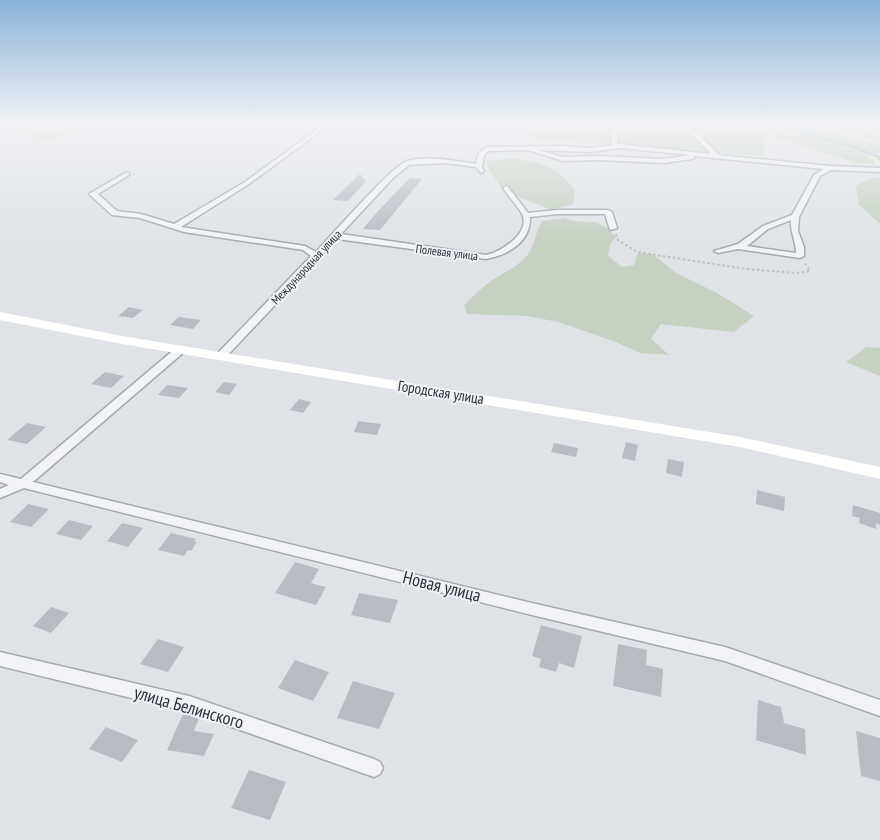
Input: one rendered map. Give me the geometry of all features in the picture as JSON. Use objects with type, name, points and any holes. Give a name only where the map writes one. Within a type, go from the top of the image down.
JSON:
[{"type":"main road","name":"Городская улица","points":[[0,316],[180,350],[740,442],[880,473]]},
{"type":"street","points":[[175,227],[247,183],[273,164]]},
{"type":"street","name":"Международная улица","points":[[221,356],[391,177],[406,164]]},
{"type":"street","name":"Международная улица","points":[[459,164],[480,169],[480,164]]},
{"type":"street","points":[[795,164],[880,170]]},
{"type":"street","points":[[738,247],[800,256],[800,247],[794,231],[795,217],[817,175],[830,168]]},
{"type":"street","points":[[127,174],[93,194],[115,213],[141,216],[184,230],[305,248],[317,256]]},
{"type":"street","points":[[506,188],[526,215],[557,212],[608,212],[613,228]]},
{"type":"street","name":"Полевая улица","points":[[335,236],[486,257],[500,255],[518,243],[527,222],[526,215]]},
{"type":"street","points":[[718,251],[745,245],[758,232],[775,222],[795,217]]},
{"type":"street","points":[[0,494],[24,483],[180,350]]},
{"type":"street","name":"Новая улица","points":[[0,478],[536,610],[725,654],[880,708]]},
{"type":"street","name":"улица Белинского","points":[[0,659],[189,704],[374,768]]},
{"type":"path","points":[[613,228],[618,240],[637,252],[746,269],[797,273],[810,271],[800,256]]},
{"type":"green space","points":[[488,164],[542,164],[548,166],[561,175],[575,190],[573,204],[552,210],[504,191],[490,171]]},
{"type":"green space","points":[[880,177],[880,224],[859,205],[856,186],[868,179]]},
{"type":"green space","points":[[564,218],[597,223],[609,230],[616,237],[611,243],[608,256],[622,267],[634,265],[638,253],[652,254],[676,273],[717,293],[754,316],[734,332],[661,324],[651,339],[669,355],[640,353],[616,342],[558,322],[528,316],[467,314],[464,305],[487,284],[526,257],[542,221]]},
{"type":"green space","points":[[866,347],[880,348],[880,376],[846,362]]},
{"type":"building","points":[[360,174],[366,181],[349,200],[333,200]]},
{"type":"building","points":[[410,178],[422,179],[380,230],[363,229],[378,211]]},
{"type":"building","points":[[129,307],[143,310],[133,318],[118,316]]},
{"type":"building","points":[[179,317],[201,320],[193,329],[170,325]]},
{"type":"building","points":[[105,372],[124,376],[111,388],[91,384]]},
{"type":"building","points":[[224,382],[237,384],[229,395],[215,392]]},
{"type":"building","points":[[167,385],[188,388],[179,398],[158,395]]},
{"type":"building","points":[[299,399],[311,402],[303,413],[290,410]]},
{"type":"building","points":[[358,421],[381,424],[377,435],[354,432]]},
{"type":"building","points":[[27,423],[46,427],[27,444],[7,440]]},
{"type":"building","points":[[626,442],[638,445],[635,461],[622,458]]},
{"type":"building","points":[[554,443],[578,448],[576,457],[551,452]]},
{"type":"building","points":[[668,459],[684,462],[682,477],[666,473]]},
{"type":"building","points":[[757,490],[785,497],[784,511],[756,504]]},
{"type":"building","points":[[28,504],[49,509],[31,527],[10,522]]},
{"type":"building","points":[[853,505],[880,513],[880,525],[876,523],[876,529],[859,523],[860,518],[852,516]]},
{"type":"building","points":[[69,520],[93,526],[81,540],[56,534]]},
{"type":"building","points":[[122,523],[143,528],[128,547],[107,541]]},
{"type":"building","points":[[171,533],[196,539],[194,542],[197,542],[191,551],[188,550],[184,556],[158,550]]},
{"type":"building","points":[[295,562],[319,569],[311,583],[326,587],[316,605],[275,593]]},
{"type":"building","points":[[359,593],[398,600],[390,623],[351,615]]},
{"type":"building","points":[[51,607],[69,613],[51,633],[33,626]]},
{"type":"building","points":[[541,625],[582,636],[574,668],[559,663],[556,672],[539,667],[541,659],[532,656]]},
{"type":"building","points":[[158,639],[184,647],[168,672],[140,664]]},
{"type":"building","points":[[618,644],[647,650],[646,665],[663,669],[661,697],[613,686]]},
{"type":"building","points":[[295,660],[329,672],[313,701],[278,688]]},
{"type":"building","points":[[353,681],[395,693],[379,729],[337,718]]},
{"type":"building","points":[[758,700],[781,707],[784,723],[805,729],[806,755],[756,740]]},
{"type":"building","points":[[183,714],[199,718],[194,731],[214,734],[204,756],[167,750]]},
{"type":"building","points":[[106,727],[138,740],[122,762],[89,749]]},
{"type":"building","points":[[856,731],[880,738],[880,781],[861,776]]},
{"type":"building","points":[[249,770],[286,782],[270,820],[231,808]]}]
